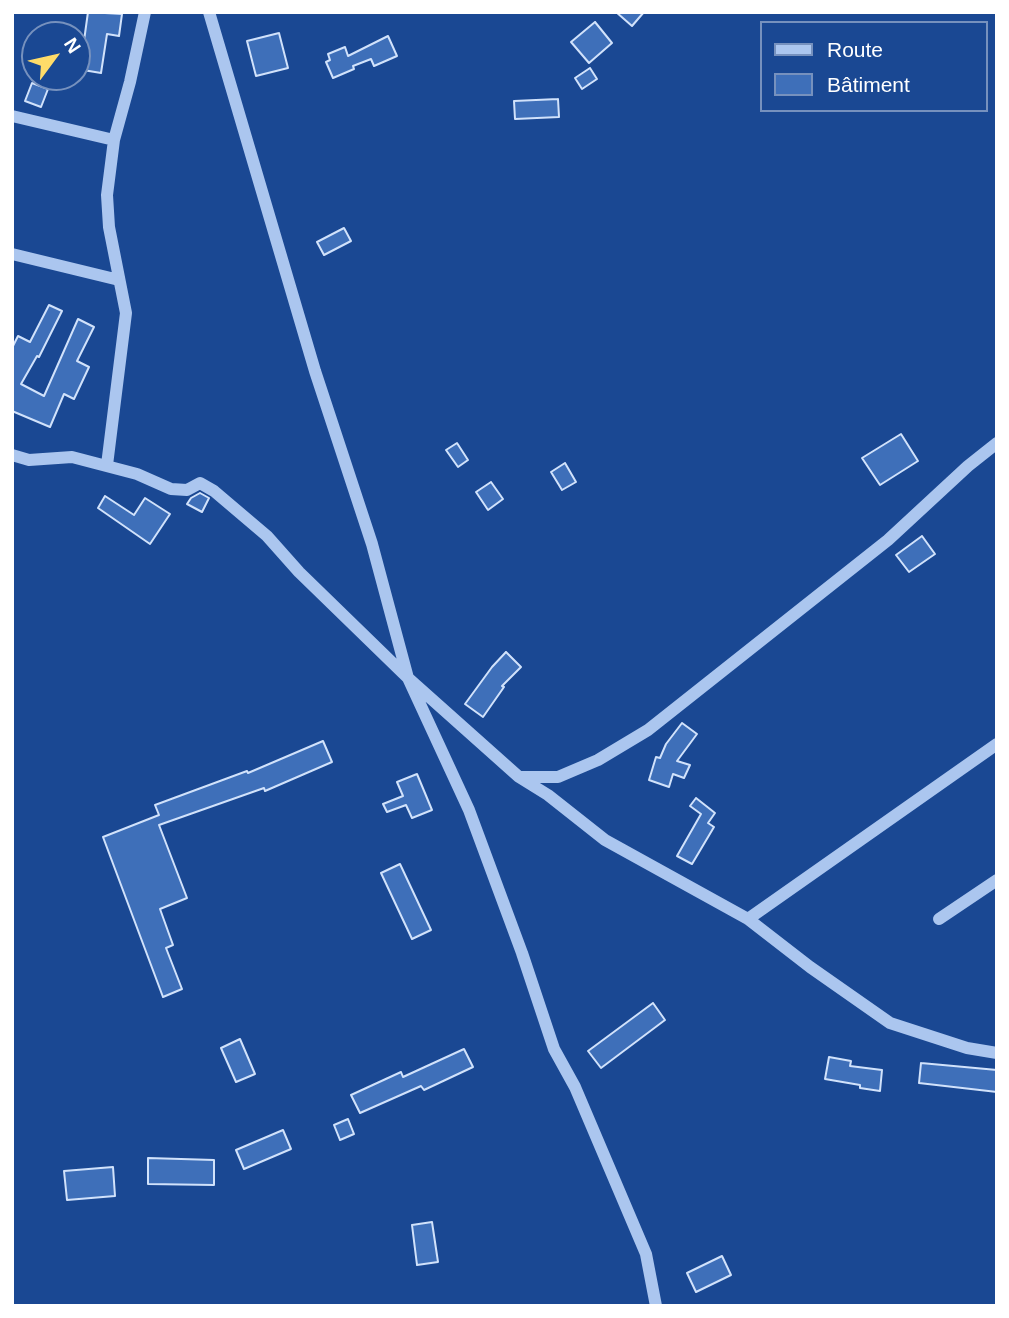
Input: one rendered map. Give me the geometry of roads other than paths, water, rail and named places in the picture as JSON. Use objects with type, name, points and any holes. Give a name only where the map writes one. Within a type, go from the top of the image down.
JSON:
[{"type":"street","points":[[107,465],[126,313],[109,227],[107,195],[114,140],[145,12]]},
{"type":"street","points":[[209,12],[315,371],[372,544],[408,678],[469,810],[554,1049],[575,1087],[646,1254],[656,1306]]},
{"type":"street","points":[[12,116],[114,140]]},
{"type":"street","points":[[12,254],[120,280]]},
{"type":"street","points":[[519,777],[558,777],[598,760],[648,730],[888,540],[997,443]]},
{"type":"street","points":[[12,455],[29,460],[72,457],[137,474],[171,489],[187,490],[200,483],[214,491],[267,536],[299,572],[408,678],[519,777],[548,795],[606,840],[748,919],[890,1023],[967,1048],[997,1053]]},
{"type":"street","points":[[748,919],[997,744]]},
{"type":"street","points":[[548,795],[558,777]]},
{"type":"street","points":[[939,919],[997,880]]}]
